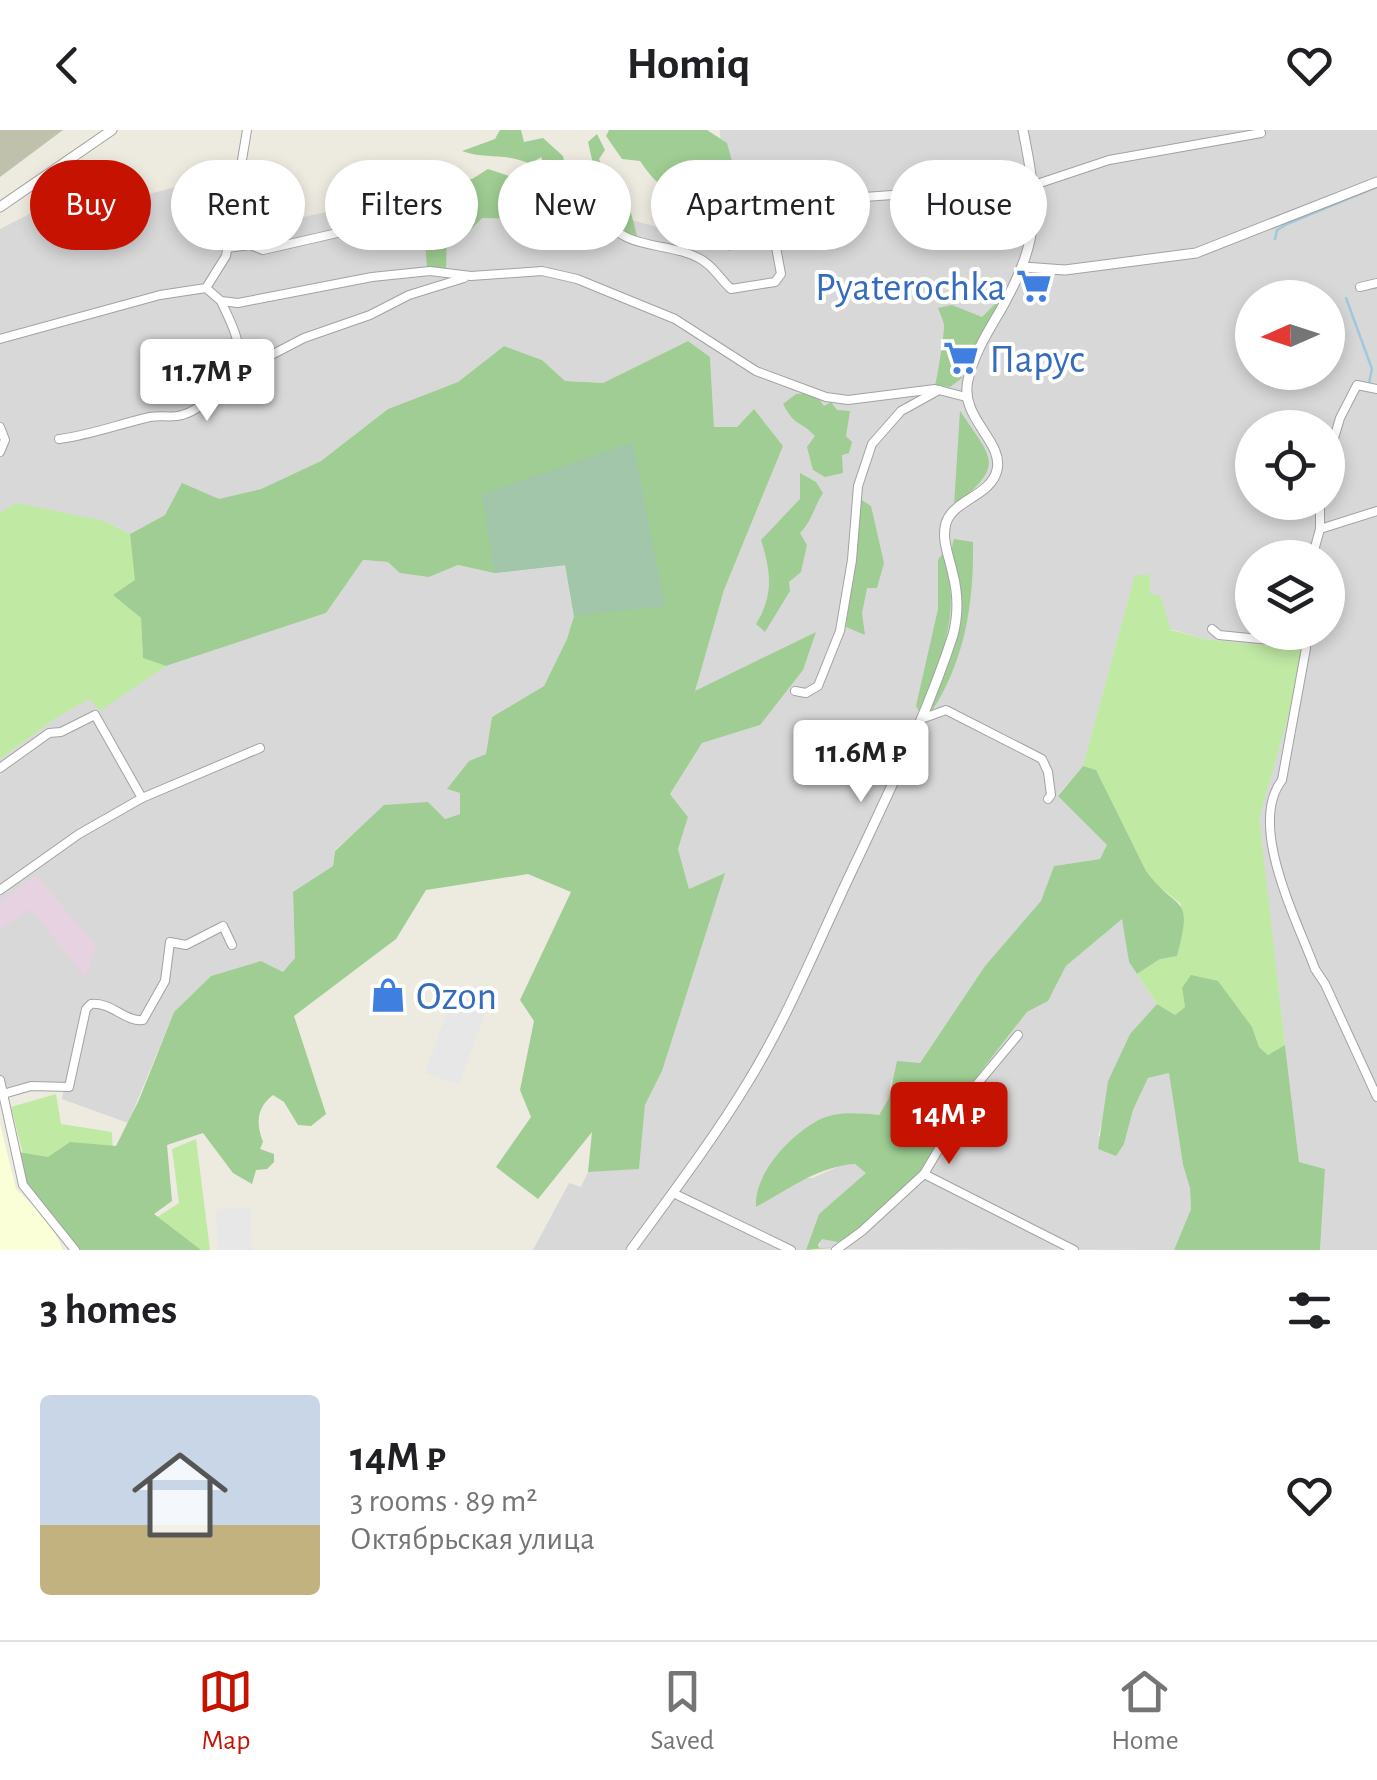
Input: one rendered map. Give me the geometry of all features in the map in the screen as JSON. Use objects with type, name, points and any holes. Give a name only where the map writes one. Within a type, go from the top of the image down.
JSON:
[{"type":"street","points":[[0,207],[112,130]]},
{"type":"street","points":[[242,160],[247,130]]},
{"type":"street","points":[[1023,130],[1029,160]]},
{"type":"street","points":[[1047,181],[1109,160],[1261,134]]},
{"type":"street","points":[[1024,267],[1065,270],[1177,258],[1209,250],[1343,192],[1377,182]]},
{"type":"street","points":[[631,241],[700,259],[731,289],[775,282],[781,274],[767,199],[794,195],[890,195]]},
{"type":"street","points":[[0,339],[160,295],[206,288],[227,250]]},
{"type":"street","points":[[631,1250],[741,1094],[773,1035],[921,719],[954,631],[957,602],[945,549],[947,518],[991,482],[997,470],[996,453],[973,417],[966,397],[975,358],[1024,267],[1028,250]]},
{"type":"street","points":[[221,301],[275,298],[415,272],[472,276],[532,271],[577,280],[676,319],[756,370],[836,400],[934,390],[966,397]]},
{"type":"street","points":[[237,360],[246,364],[258,362],[304,338],[370,315],[410,295],[472,276]]},
{"type":"street","points":[[1360,286],[1377,282]]},
{"type":"street","points":[[58,439],[89,435],[152,416],[179,417],[213,395],[237,360],[236,338],[221,301],[206,288]]},
{"type":"street","points":[[1344,410],[1357,385],[1377,389]]},
{"type":"street","points":[[795,690],[806,693],[818,686],[840,632],[852,560],[858,486],[872,444],[901,411],[934,390]]},
{"type":"street","points":[[0,427],[5,440],[0,452]]},
{"type":"street","points":[[1320,529],[1377,511]]},
{"type":"street","points":[[1317,540],[1320,520]]},
{"type":"street","points":[[1212,629],[1219,635],[1235,637]]},
{"type":"street","points":[[1306,650],[1282,780],[1271,794],[1268,832],[1274,859],[1315,969],[1377,1097]]},
{"type":"street","points":[[921,719],[946,710],[1042,759],[1052,794],[1048,799]]},
{"type":"street","points":[[0,768],[49,732],[62,732],[95,715],[142,798]]},
{"type":"street","points":[[0,890],[79,834],[142,798],[260,748]]},
{"type":"street","points":[[1,1095],[44,1085],[69,1087],[86,1009],[91,1004],[105,1004],[132,1020],[144,1020],[165,981],[170,942],[186,945],[223,926],[232,945]]},
{"type":"street","points":[[836,1250],[924,1174],[978,1082],[1018,1036]]},
{"type":"street","points":[[0,1080],[24,1185],[75,1250]]},
{"type":"street","points":[[924,1174],[1074,1250]]},
{"type":"street","points":[[673,1192],[791,1250]]},
{"type":"shaded area","points":[[0,130],[63,130],[0,177]]},
{"type":"shaded area","points":[[720,130],[1377,130],[1377,1250],[1320,1250],[1325,1169],[1299,1162],[1258,818],[1307,650],[1345,650],[1345,540],[1235,540],[1235,642],[1170,629],[1160,596],[1150,594],[1135,576],[1083,766],[1058,795],[1108,846],[1100,859],[1054,866],[1042,901],[985,966],[920,1063],[891,1081],[889,1098],[879,1115],[852,1113],[756,1207],[801,1178],[813,1178],[841,1165],[855,1164],[867,1173],[819,1214],[806,1250],[533,1250],[569,1183],[581,1187],[588,1172],[639,1168],[645,1105],[662,1071],[723,874],[689,889],[678,849],[688,817],[670,794],[702,743],[760,725],[814,633],[694,693],[724,590],[783,446],[754,409],[737,427],[714,427],[710,357],[688,341],[603,383],[564,381],[542,360],[504,346],[458,382],[388,409],[321,461],[261,489],[165,515],[130,534],[105,521],[0,512],[0,229],[30,214],[30,250],[151,250],[151,193],[171,188],[171,250],[305,250],[305,217],[325,212],[325,250],[478,250],[478,208],[498,209],[498,250],[631,250],[631,220],[651,225],[651,250],[870,250],[870,160],[721,160]]},
{"type":"shaded area","points":[[633,442],[665,606],[574,616],[566,565],[494,573],[482,494]]},
{"type":"shaded area","points":[[362,560],[388,562],[429,577],[458,565],[494,573],[566,565],[574,616],[567,639],[544,686],[492,717],[486,754],[469,761],[448,789],[460,793],[460,814],[445,819],[385,805],[335,850],[333,866],[293,893],[295,959],[283,973],[261,961],[211,976],[174,1012],[128,1123],[62,1099],[65,1082],[0,1092],[0,759],[89,698],[100,710],[166,666],[326,613]]},
{"type":"shaded area","points":[[36,875],[96,945],[86,978],[30,909],[0,930],[0,901]]},
{"type":"shaded area","points":[[1123,918],[1129,962],[1157,1004],[1130,1034],[1108,1081],[1107,1106],[1098,1136],[1124,1144],[1133,1110],[1148,1078],[1169,1073],[1191,1209],[1174,1250],[819,1249],[821,1239],[972,1084],[1027,1012],[1048,1001],[1066,966]]},
{"type":"shaded area","points":[[451,1001],[485,1013],[459,1085],[425,1073]]},
{"type":"shaded area","points":[[0,1124],[16,1189],[49,1221],[63,1250],[0,1250]]},
{"type":"shaded area","points":[[250,1208],[252,1250],[218,1250],[216,1209]]},
{"type":"green space","points":[[500,130],[521,130],[524,142],[543,138],[564,160],[518,160],[462,151],[495,139]]},
{"type":"green space","points":[[609,130],[707,130],[727,143],[732,160],[651,160],[651,176],[640,161],[622,159],[606,136]]},
{"type":"green space","points":[[597,134],[605,150],[599,160],[592,160],[588,142]]},
{"type":"green space","points":[[488,169],[498,172],[498,218],[482,218],[478,222],[478,175]]},
{"type":"green space","points":[[631,213],[637,236],[631,238]]},
{"type":"green space","points":[[426,250],[446,250],[446,269],[427,268]]},
{"type":"green space","points":[[1000,304],[978,348],[955,351],[952,361],[962,378],[950,387],[935,385],[944,329],[938,308],[952,305],[982,317]]},
{"type":"green space","points":[[688,341],[710,357],[714,427],[737,427],[754,409],[783,446],[724,590],[695,691],[816,632],[803,670],[760,725],[702,743],[670,794],[688,817],[678,849],[689,889],[725,873],[662,1071],[645,1105],[639,1169],[588,1172],[592,1132],[538,1199],[496,1167],[531,1117],[520,1090],[534,1021],[520,1000],[571,892],[528,874],[426,890],[396,939],[294,1016],[326,1114],[311,1126],[298,1125],[284,1102],[273,1095],[267,1100],[259,1117],[263,1142],[260,1149],[274,1154],[274,1162],[267,1169],[256,1170],[252,1184],[233,1173],[203,1133],[167,1145],[172,1201],[154,1214],[201,1250],[75,1250],[26,1181],[18,1152],[48,1157],[70,1142],[116,1146],[174,1012],[211,976],[261,961],[283,972],[295,958],[293,892],[333,866],[335,851],[384,805],[428,802],[445,819],[460,814],[460,793],[447,789],[469,761],[486,754],[492,717],[544,686],[574,616],[565,565],[494,573],[458,565],[429,577],[400,573],[388,562],[363,560],[326,613],[166,666],[143,658],[141,618],[113,595],[135,580],[130,534],[165,515],[182,483],[219,499],[261,489],[321,461],[388,409],[458,382],[504,346],[542,360],[565,381],[603,383]]},
{"type":"green space","points":[[808,393],[824,406],[831,402],[837,410],[850,411],[846,436],[852,442],[849,453],[842,455],[843,473],[825,477],[813,470],[807,447],[815,436],[794,420],[783,404],[796,394]]},
{"type":"green space","points":[[960,411],[981,441],[989,462],[981,481],[954,506]]},
{"type":"green space","points":[[800,473],[816,482],[823,493],[800,533],[807,545],[801,572],[789,582],[790,591],[765,632],[756,624],[766,603],[769,583],[761,540],[800,499]]},
{"type":"green space","points":[[860,499],[871,506],[884,563],[877,588],[867,588],[862,613],[865,635],[846,627]]},
{"type":"green space","points":[[17,503],[105,521],[130,534],[136,580],[114,595],[141,618],[143,658],[166,666],[100,711],[89,699],[0,759],[0,512]]},
{"type":"green space","points":[[954,539],[973,542],[969,610],[952,674],[930,714],[927,710],[960,618],[952,556]]},
{"type":"green space","points":[[943,553],[949,575],[950,616],[942,654],[920,713],[916,706],[938,609],[938,560]]},
{"type":"green space","points":[[1135,575],[1150,575],[1150,594],[1160,595],[1171,630],[1235,642],[1235,650],[1307,650],[1259,818],[1285,1045],[1268,1055],[1259,1047],[1252,1027],[1182,988],[1185,1007],[1175,1015],[1157,1004],[1137,974],[1160,959],[1181,904],[1146,871],[1096,771],[1083,766]]},
{"type":"green space","points":[[1083,766],[1096,770],[1146,871],[1183,912],[1177,956],[1160,959],[1137,974],[1129,962],[1122,919],[1066,966],[1048,1001],[1027,1012],[972,1083],[921,1173],[861,1227],[838,1242],[822,1239],[820,1249],[806,1250],[819,1214],[866,1173],[855,1164],[828,1169],[756,1207],[767,1169],[785,1146],[817,1121],[840,1114],[879,1115],[889,1098],[897,1061],[920,1063],[985,966],[1041,901],[1054,866],[1100,859],[1107,845],[1058,796]]},
{"type":"green space","points":[[1191,975],[1218,981],[1268,1055],[1285,1045],[1299,1162],[1325,1169],[1320,1250],[1174,1250],[1191,1209],[1169,1073],[1148,1078],[1116,1156],[1098,1149],[1108,1081],[1130,1034],[1157,1004],[1175,1015],[1185,1007],[1182,988]]},
{"type":"green space","points":[[56,1094],[61,1124],[112,1132],[113,1159],[151,1221],[179,1203],[172,1149],[196,1139],[210,1250],[80,1250],[30,1182],[11,1107]]},
{"type":"waterway","points":[[1275,239],[1277,230],[1287,224],[1377,187]]},
{"type":"waterway","points":[[1346,298],[1372,369],[1369,383]]},
{"type":"place","name":"Pyaterochka","points":[[1034,286]]},
{"type":"place","name":"Парус","points":[[961,358]]},
{"type":"place","name":"Ozon","points":[[388,995]]}]
